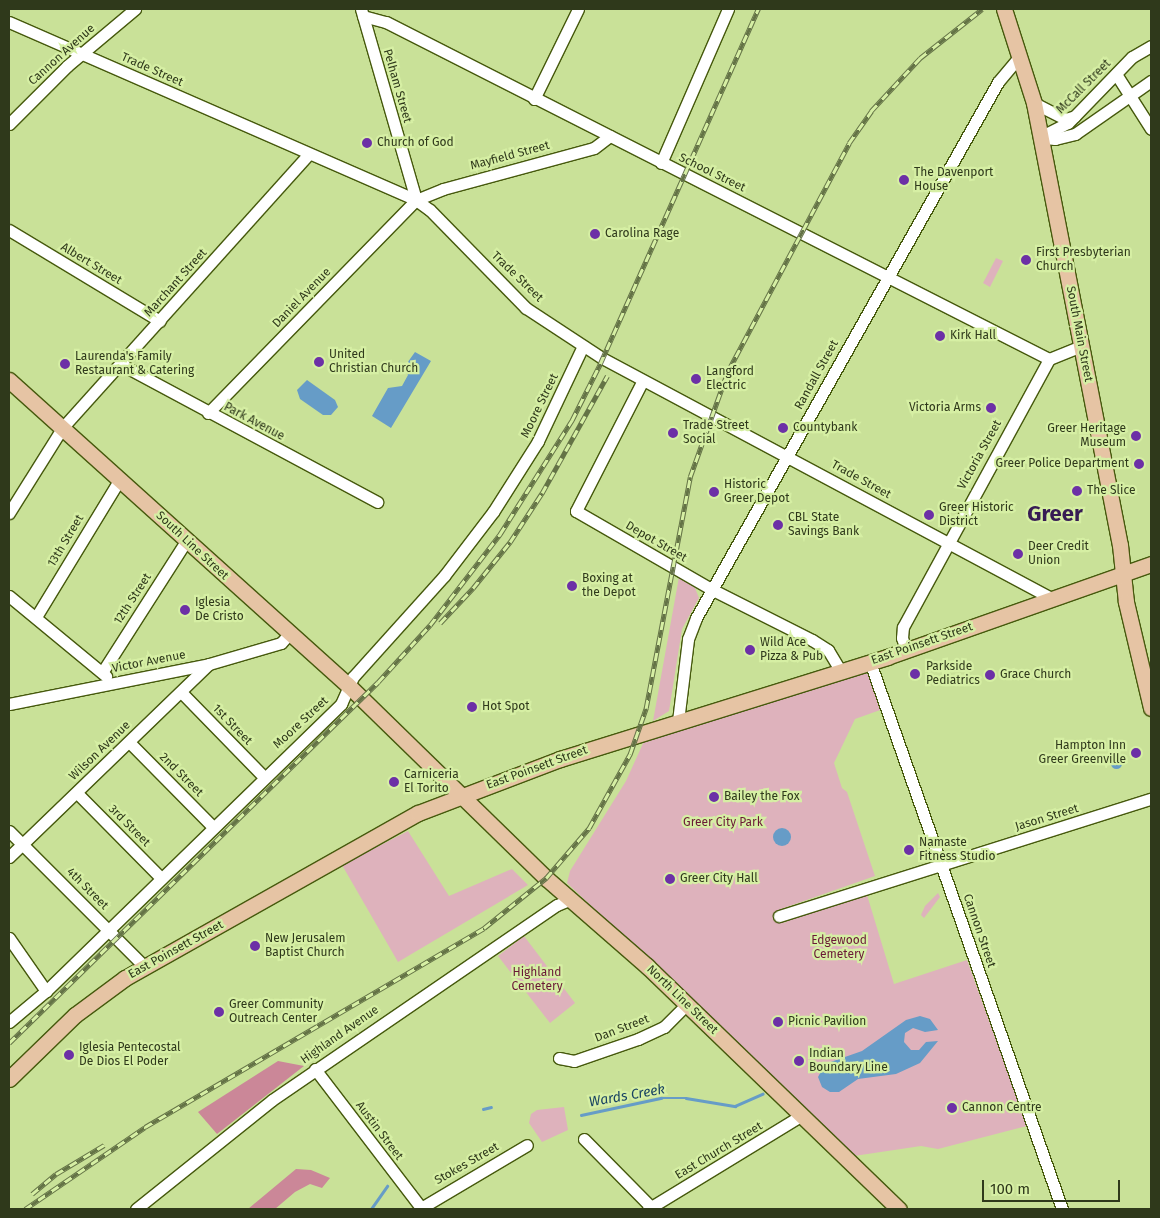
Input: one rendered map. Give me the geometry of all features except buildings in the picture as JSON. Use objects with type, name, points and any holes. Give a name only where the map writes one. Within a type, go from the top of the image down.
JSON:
[{"type":"main road","name":"South Main Street","points":[[1004,9],[1034,103],[1082,346],[1123,574],[1126,602],[1151,708]]},
{"type":"main road","name":"South Line Street","points":[[9,380],[289,634],[348,685],[462,795]]},
{"type":"main road","name":"East Poinsett Street","points":[[9,1079],[75,1015],[126,978],[411,818],[462,795],[560,758],[841,672],[906,650],[1035,598],[1053,599],[1151,564]]},
{"type":"main road","name":"North Line Street","points":[[462,795],[571,899],[687,1004],[898,1209]]},
{"type":"street","name":"Cannon Avenue","points":[[9,124],[82,54],[135,9]]},
{"type":"street","points":[[534,99],[578,9]]},
{"type":"street","points":[[661,163],[728,9]]},
{"type":"street","name":"School Street","points":[[361,12],[386,22],[534,99],[1049,359]]},
{"type":"street","name":"Pelham Street","points":[[361,12],[416,200]]},
{"type":"street","name":"Trade Street","points":[[9,22],[308,155],[416,200],[430,210],[526,308],[584,346],[642,382],[788,456],[948,544],[1035,598]]},
{"type":"street","name":"McCall Street","points":[[1040,137],[1057,130],[1075,116],[1132,57],[1151,46]]},
{"type":"street","name":"Randall Street","points":[[678,721],[688,639],[711,589],[998,82],[1019,57]]},
{"type":"street","points":[[1116,74],[1130,92],[1151,129]]},
{"type":"street","points":[[1040,137],[1055,139],[1075,134],[1101,118],[1130,92],[1151,81]]},
{"type":"street","points":[[1034,103],[1066,120],[1075,116]]},
{"type":"street","name":"Mayfield Street","points":[[416,200],[594,148],[610,136]]},
{"type":"street","name":"Marchant Street","points":[[9,513],[63,427],[308,155]]},
{"type":"street","name":"Daniel Avenue","points":[[208,413],[416,200]]},
{"type":"street","name":"Albert Street","points":[[9,230],[160,321]]},
{"type":"street","name":"Moore Street","points":[[9,1022],[46,991],[341,704],[348,685],[444,576],[493,512],[534,449],[584,346]]},
{"type":"street","points":[[1049,359],[1082,346]]},
{"type":"street","name":"Victoria Street","points":[[906,650],[902,638],[903,627],[1049,359]]},
{"type":"street","name":"Park Avenue","points":[[120,364],[208,413],[377,502]]},
{"type":"street","name":"Depot Street","points":[[642,382],[576,511],[711,589],[828,650],[841,672]]},
{"type":"street","name":"13th Street","points":[[36,617],[120,479]]},
{"type":"street","name":"12th Street","points":[[103,671],[186,541]]},
{"type":"street","points":[[9,596],[103,671],[112,684]]},
{"type":"street","name":"Victor Avenue","points":[[9,704],[209,664],[281,643],[289,634]]},
{"type":"street","name":"Cannon Street","points":[[870,662],[1062,1209]]},
{"type":"street","name":"Wilson Avenue","points":[[9,857],[209,664]]},
{"type":"street","name":"1st Street","points":[[180,692],[264,777]]},
{"type":"street","name":"2nd Street","points":[[129,742],[213,827]]},
{"type":"street","name":"3rd Street","points":[[77,793],[161,878]]},
{"type":"street","name":"Jason Street","points":[[779,916],[1151,799]]},
{"type":"street","name":"4th Street","points":[[9,831],[145,967]]},
{"type":"street","name":"Highland Avenue","points":[[136,1209],[315,1069],[500,946],[557,905],[571,899]]},
{"type":"street","points":[[9,938],[46,991]]},
{"type":"street","name":"Dan Street","points":[[559,1058],[574,1061],[638,1039],[664,1027],[687,1004]]},
{"type":"street","name":"Austin Street","points":[[315,1069],[421,1209]]},
{"type":"street","name":"East Church Street","points":[[651,1209],[802,1115]]},
{"type":"street","points":[[584,1139],[651,1209]]},
{"type":"street","name":"Stokes Street","points":[[421,1209],[527,1145]]},
{"type":"green space","points":[[996,258],[1003,261],[990,287],[983,283]]},
{"type":"green space","points":[[679,577],[695,588],[699,598],[682,629],[669,711],[653,721]]},
{"type":"green space","name":"Greer City Park","points":[[860,672],[869,675],[883,709],[855,719],[834,763],[842,788],[847,792],[875,876],[781,909],[785,923],[789,919],[867,895],[894,984],[967,960],[1027,1126],[938,1149],[921,1146],[854,1156],[567,883],[570,871],[626,781],[645,739]]},
{"type":"green space","points":[[408,831],[449,896],[512,869],[528,885],[398,962],[342,865]]},
{"type":"green space","points":[[938,893],[940,897],[924,918],[921,915],[925,906]]},
{"type":"green space","name":"Highland Cemetery","points":[[524,936],[575,1003],[550,1023],[498,956]]},
{"type":"green space","points":[[564,1107],[568,1130],[542,1142],[529,1123],[531,1114],[537,1110]]},
{"type":"shaded area","points":[[278,1061],[304,1066],[217,1134],[198,1112]]},
{"type":"shaded area","points":[[296,1169],[311,1170],[330,1178],[322,1188],[310,1184],[295,1192],[275,1209],[248,1209]]},
{"type":"water","points":[[415,352],[431,361],[391,428],[372,416],[388,388],[402,386],[408,375],[405,366]]},
{"type":"water","points":[[307,380],[335,400],[338,407],[331,415],[323,415],[300,399],[297,390]]},
{"type":"water","points":[[1116,757],[1122,763],[1116,769],[1110,763]]},
{"type":"water","points":[[778,828],[786,828],[791,833],[789,844],[778,846],[773,841],[773,833]]},
{"type":"water","points":[[920,1016],[930,1019],[938,1030],[925,1032],[913,1028],[905,1033],[904,1042],[911,1050],[919,1050],[926,1042],[938,1041],[920,1063],[896,1074],[858,1079],[839,1092],[830,1092],[822,1087],[818,1077],[825,1064],[862,1051],[906,1020]]},
{"type":"waterway","name":"Wards Creek","points":[[581,1115],[661,1098],[686,1098],[735,1106],[762,1094]]},
{"type":"waterway","name":"Wards Creek","points":[[483,1109],[491,1107]]},
{"type":"waterway","name":"Wards Creek","points":[[371,1209],[387,1186]]},
{"type":"railway","points":[[9,1043],[378,682],[430,625],[500,534],[572,420],[600,364],[758,9]]},
{"type":"railway","points":[[25,1209],[145,1127],[484,928],[546,878],[589,828],[630,754],[646,708],[690,477],[728,371],[849,143],[871,111],[920,58],[982,9]]},
{"type":"railway","points":[[440,623],[473,588],[510,542],[542,493],[607,376]]},
{"type":"railway","points":[[32,1194],[56,1174],[104,1145]]},
{"type":"place","name":"Church of God","points":[[367,143]]},
{"type":"place","name":"The Davenport House","points":[[904,180]]},
{"type":"place","name":"Carolina Rage","points":[[595,234]]},
{"type":"place","name":"First Presbyterian Church","points":[[1026,260]]},
{"type":"place","name":"Kirk Hall","points":[[940,336]]},
{"type":"place","name":"United Christian Church","points":[[319,362]]},
{"type":"place","name":"Laurenda's Family Restaurant & Catering","points":[[65,364]]},
{"type":"place","name":"Langford Electric","points":[[696,379]]},
{"type":"place","name":"Victoria Arms","points":[[991,408]]},
{"type":"place","name":"Countybank","points":[[783,428]]},
{"type":"place","name":"Trade Street Social","points":[[673,433]]},
{"type":"place","name":"Greer Heritage Museum","points":[[1136,436]]},
{"type":"place","name":"Greer Police Department","points":[[1139,464]]},
{"type":"place","name":"The Slice","points":[[1077,491]]},
{"type":"place","name":"Historic Greer Depot","points":[[714,492]]},
{"type":"place","name":"Greer Historic District","points":[[929,515]]},
{"type":"place","name":"CBL State Savings Bank","points":[[778,525]]},
{"type":"place","name":"Deer Credit Union","points":[[1018,554]]},
{"type":"place","name":"Boxing at the Depot","points":[[572,586]]},
{"type":"place","name":"Iglesia De Cristo","points":[[185,610]]},
{"type":"place","name":"Wild Ace Pizza & Pub","points":[[750,650]]},
{"type":"place","name":"Parkside Pediatrics","points":[[915,674]]},
{"type":"place","name":"Grace Church","points":[[990,675]]},
{"type":"place","name":"Hot Spot","points":[[472,707]]},
{"type":"place","name":"Hampton Inn Greer Greenville","points":[[1136,753]]},
{"type":"place","name":"Carniceria El Torito","points":[[394,782]]},
{"type":"place","name":"Bailey the Fox","points":[[714,797]]},
{"type":"place","name":"Namaste Fitness Studio","points":[[909,850]]},
{"type":"place","name":"Greer City Hall","points":[[670,879]]},
{"type":"place","name":"New Jerusalem Baptist Church","points":[[255,946]]},
{"type":"place","name":"Greer Community Outreach Center","points":[[219,1012]]},
{"type":"place","name":"Picnic Pavilion","points":[[778,1022]]},
{"type":"place","name":"Iglesia Pentecostal De Dios El Poder","points":[[69,1055]]},
{"type":"place","name":"Indian Boundary Line","points":[[799,1061]]},
{"type":"place","name":"Cannon Centre","points":[[952,1108]]},
{"type":"district","name":"Greer","points":[[1055,514]]},
{"type":"park label","name":"Edgewood Cemetery","points":[[839,948]]}]
